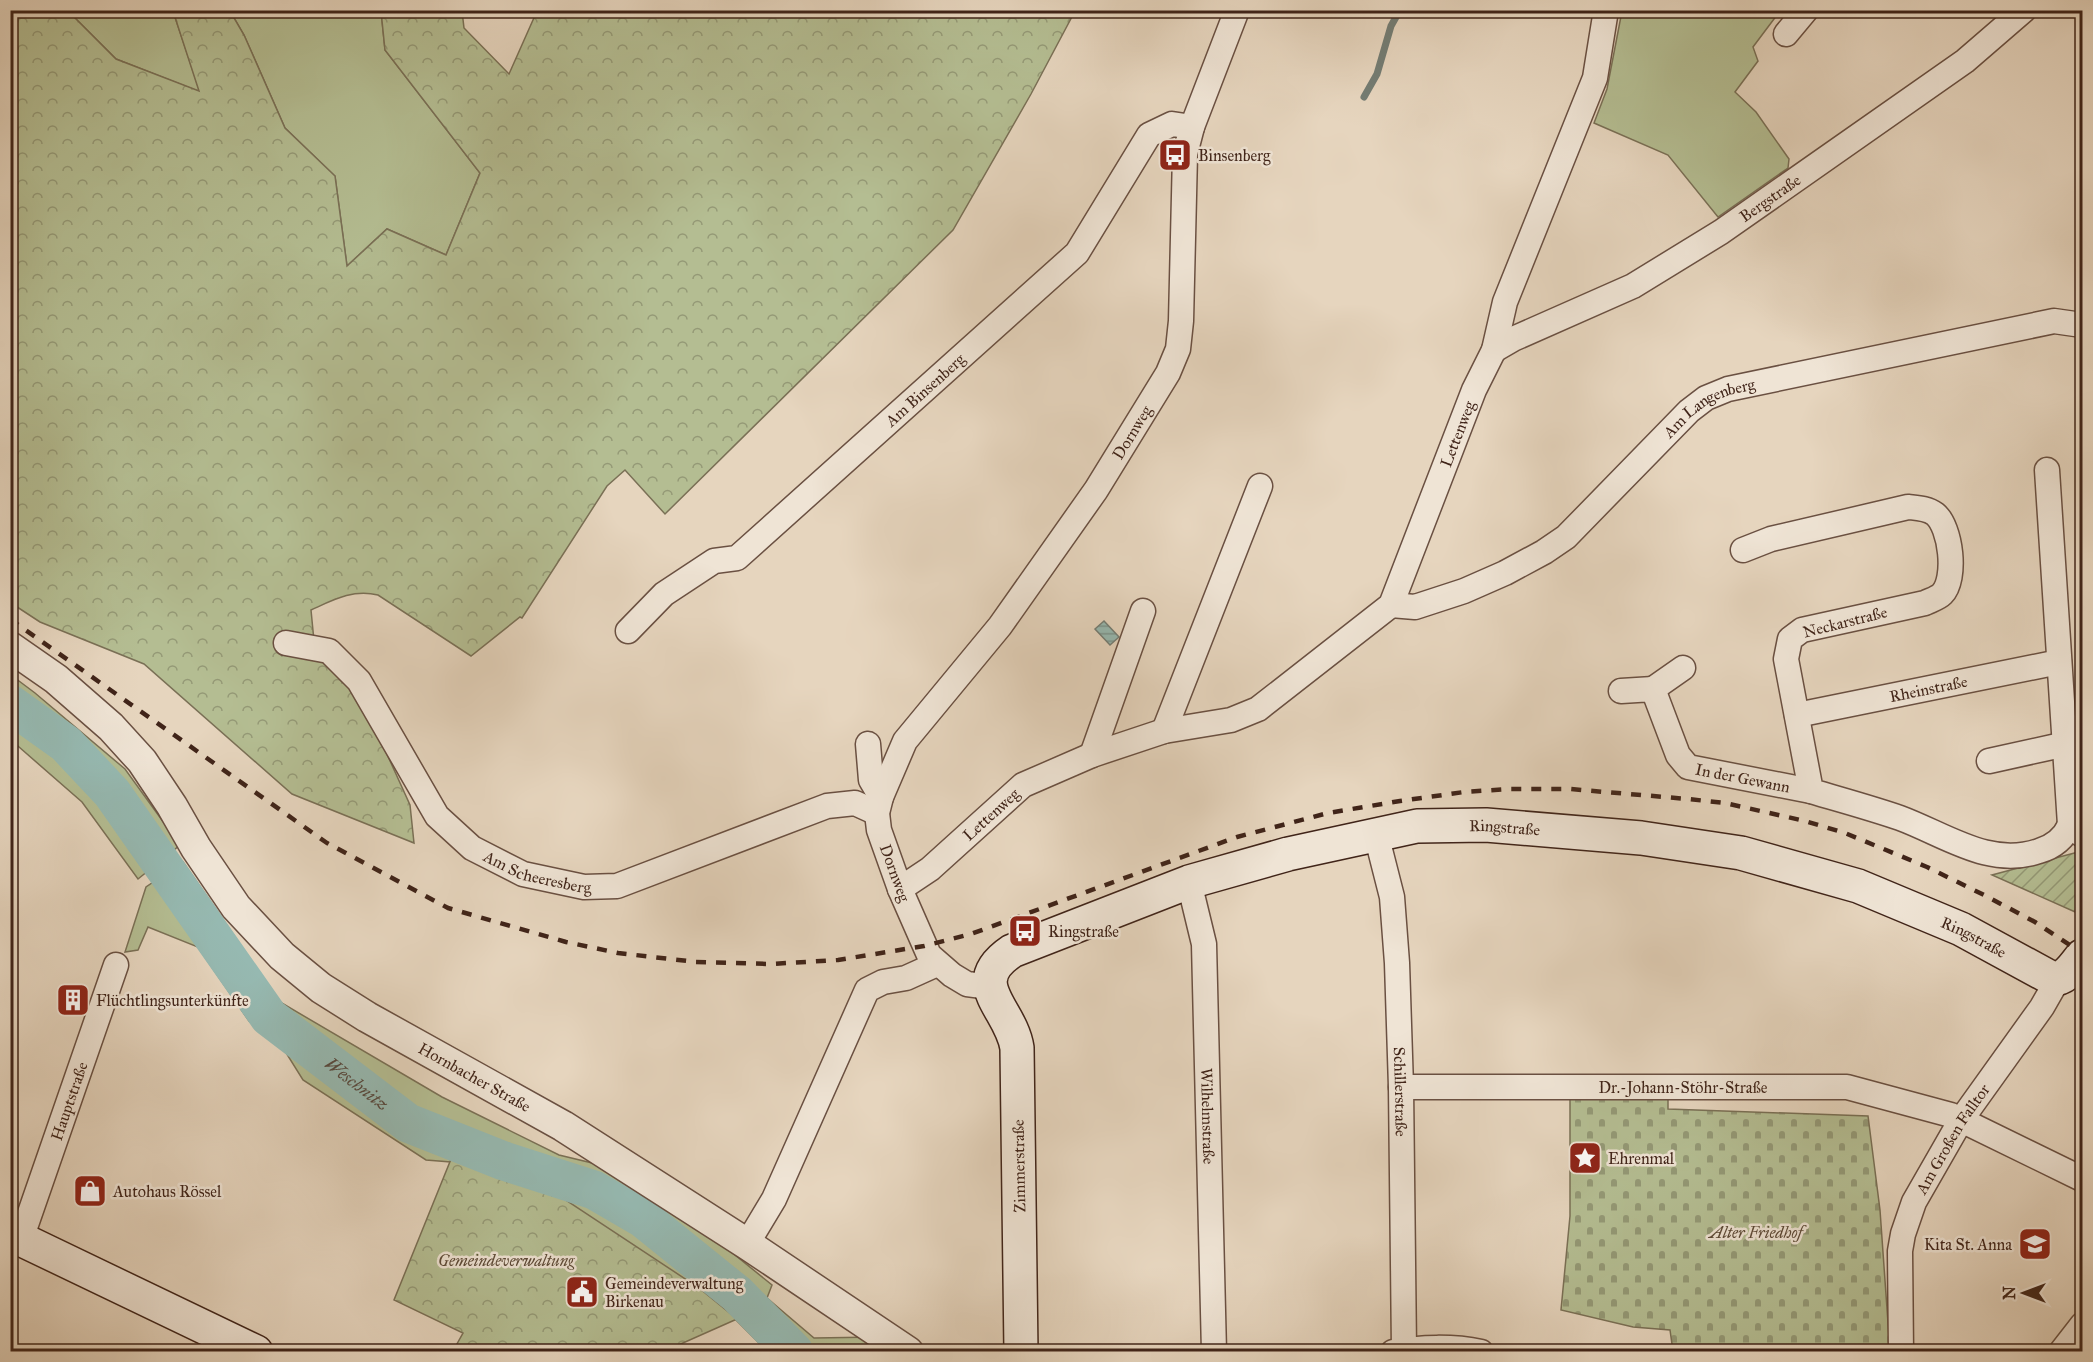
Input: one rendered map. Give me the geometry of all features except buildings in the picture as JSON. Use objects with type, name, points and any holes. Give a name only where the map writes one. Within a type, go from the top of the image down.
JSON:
[{"type":"main road","name":"Ringstraße","points":[[990,987],[990,977],[995,966],[1012,951],[1189,882],[1288,854],[1417,826],[1486,825],[1641,838],[1741,853],[1858,886],[1961,928],[2049,978],[2058,979]]},
{"type":"main road","name":"Am Großen Falltor","points":[[2058,979],[2066,975],[2082,956]]},
{"type":"main road","name":"Zimmerstraße","points":[[990,987],[1012,1028],[1017,1048],[1021,1352]]},
{"type":"main road","name":"Hauptstraße","points":[[16,1236],[256,1352]]},
{"type":"street","name":"Dornweg","points":[[879,805],[905,741],[1000,626],[1096,490],[1168,373],[1178,349],[1181,321],[1185,154],[1192,127],[1238,10]]},
{"type":"street","name":"Lettenweg","points":[[900,889],[930,869],[1023,785],[1092,755],[1164,731],[1231,720],[1258,709],[1391,605],[1474,390],[1494,351],[1505,303],[1595,78],[1606,10]]},
{"type":"street","points":[[1786,34],[1806,10]]},
{"type":"street","name":"Bergstraße","points":[[1494,351],[1513,339],[1633,286],[1721,232],[1965,61],[2024,10]]},
{"type":"street","name":"Am Binsenberg","points":[[628,632],[664,594],[714,561],[737,558],[1077,253],[1149,135],[1172,124],[1192,127]]},
{"type":"street","name":"Am Langenberg","points":[[1391,605],[1415,607],[1464,591],[1544,552],[1566,537],[1689,411],[1706,399],[1728,389],[2054,321],[2082,325]]},
{"type":"street","points":[[1811,791],[1901,819],[1983,854],[2000,857],[2020,856],[2045,849],[2076,830],[2059,662],[2047,471]]},
{"type":"street","points":[[1164,731],[1260,486]]},
{"type":"street","name":"Neckarstraße","points":[[1743,550],[1770,538],[1908,507],[1922,508],[1934,514],[1945,530],[1950,545],[1949,576],[1943,594],[1925,603],[1802,630],[1790,639],[1786,658],[1811,791]]},
{"type":"street","points":[[1092,755],[1143,611]]},
{"type":"street","name":"Am Scheeresberg","points":[[286,643],[329,651],[360,681],[437,816],[472,848],[523,874],[584,887],[617,886],[827,806],[855,802],[879,805]]},
{"type":"street","name":"Hornbacher Straße","points":[[10,647],[56,679],[111,727],[142,762],[236,907],[282,956],[321,988],[367,1017],[563,1126],[747,1244],[908,1352]]},
{"type":"street","name":"Rheinstraße","points":[[1797,715],[2059,662]]},
{"type":"street","points":[[1622,691],[1653,689],[1683,668]]},
{"type":"street","name":"In der Gewann","points":[[1653,689],[1678,754],[1688,767],[1811,791]]},
{"type":"street","name":"Dornweg","points":[[868,744],[871,780],[879,805],[879,830],[900,889],[930,955]]},
{"type":"street","points":[[1989,762],[2066,744]]},
{"type":"street","name":"Schillerstraße","points":[[1377,834],[1392,897],[1397,963],[1401,1088],[1398,1351]]},
{"type":"street","name":"Wilhelmstraße","points":[[1189,882],[1204,944],[1214,1352]]},
{"type":"street","points":[[747,1244],[774,1199],[867,990],[883,982],[906,978],[930,955],[967,984],[990,987]]},
{"type":"street","name":"Hauptstraße","points":[[16,1236],[116,965]]},
{"type":"street","name":"Am Großen Falltor","points":[[1901,1352],[1899,1267],[1903,1234],[1914,1202],[1961,1120],[2042,1007],[2058,979]]},
{"type":"street","name":"Dr.-Johann-Stöhr-Straße","points":[[1401,1088],[1847,1087],[1930,1109],[1961,1120],[2082,1179]]},
{"type":"street","points":[[2061,1352],[2082,1325]]},
{"type":"street","points":[[1398,1351],[1470,1349],[1481,1352]]},
{"type":"green space","points":[[10,11],[68,11],[116,59],[199,91],[173,11],[230,11],[244,35],[285,128],[335,176],[347,266],[387,229],[446,255],[480,173],[385,50],[381,11],[462,11],[464,28],[509,74],[537,11],[1075,11],[1031,94],[953,230],[665,514],[625,470],[607,486],[522,618],[520,617],[471,656],[378,595],[351,594],[311,610],[314,641],[353,679],[410,805],[414,843],[292,794],[144,664],[40,622],[11,603]]},
{"type":"green space","points":[[68,11],[173,11],[200,92],[116,59]]},
{"type":"green space","points":[[230,11],[381,11],[385,50],[480,173],[446,255],[387,229],[347,266],[335,176],[285,128],[244,35]]},
{"type":"green space","points":[[1622,11],[1780,11],[1753,47],[1758,61],[1735,92],[1756,112],[1789,159],[1788,168],[1718,217],[1668,155],[1594,123],[1607,89]]},
{"type":"green space","points":[[11,675],[125,769],[180,845],[138,879],[82,802],[11,740]]},
{"type":"green space","points":[[2082,851],[2082,915],[1992,875]]},
{"type":"green space","points":[[183,862],[280,1002],[442,1097],[559,1155],[617,1169],[703,1229],[772,1285],[767,1298],[814,1338],[877,1337],[878,1351],[767,1351],[723,1307],[501,1166],[426,1160],[303,1080],[280,1043],[249,1021],[198,947],[148,927],[138,950],[125,952],[146,887]]},
{"type":"green space","name":"Alter Friedhof","points":[[1668,1092],[1668,1109],[1868,1116],[1880,1210],[1890,1351],[1673,1351],[1670,1330],[1633,1327],[1561,1310],[1570,1216],[1570,1093]]},
{"type":"green space","name":"Gemeindeverwaltung","points":[[462,1132],[490,1142],[561,1197],[699,1288],[737,1319],[665,1351],[453,1351],[463,1333],[394,1300]]},
{"type":"water","points":[[1104,621],[1119,637],[1110,645],[1095,629]]},
{"type":"waterway","points":[[1364,97],[1377,74],[1391,26],[1400,10]]},
{"type":"waterway","name":"Weschnitz","points":[[10,704],[66,744],[112,793],[269,1017],[408,1123],[504,1161],[594,1190],[644,1219],[737,1294],[794,1352]]},
{"type":"railway","points":[[10,619],[327,843],[448,908],[566,942],[618,953],[696,962],[770,964],[838,960],[924,946],[971,934],[1237,837],[1328,813],[1464,792],[1510,789],[1570,789],[1725,803],[1805,821],[1845,833],[1927,867],[2035,922],[2082,953]]},
{"type":"place","name":"Binsenberg","points":[[1175,155]]},
{"type":"place","name":"Ringstraße","points":[[1025,931]]},
{"type":"place","name":"Flüchtlingsunterkünfte","points":[[73,1000]]},
{"type":"place","name":"Ehrenmal","points":[[1585,1158]]},
{"type":"place","name":"Autohaus Rössel","points":[[90,1191]]},
{"type":"place","name":"Kita St. Anna","points":[[2035,1244]]},
{"type":"place","name":"Gemeindeverwaltung Birkenau","points":[[582,1292]]}]
